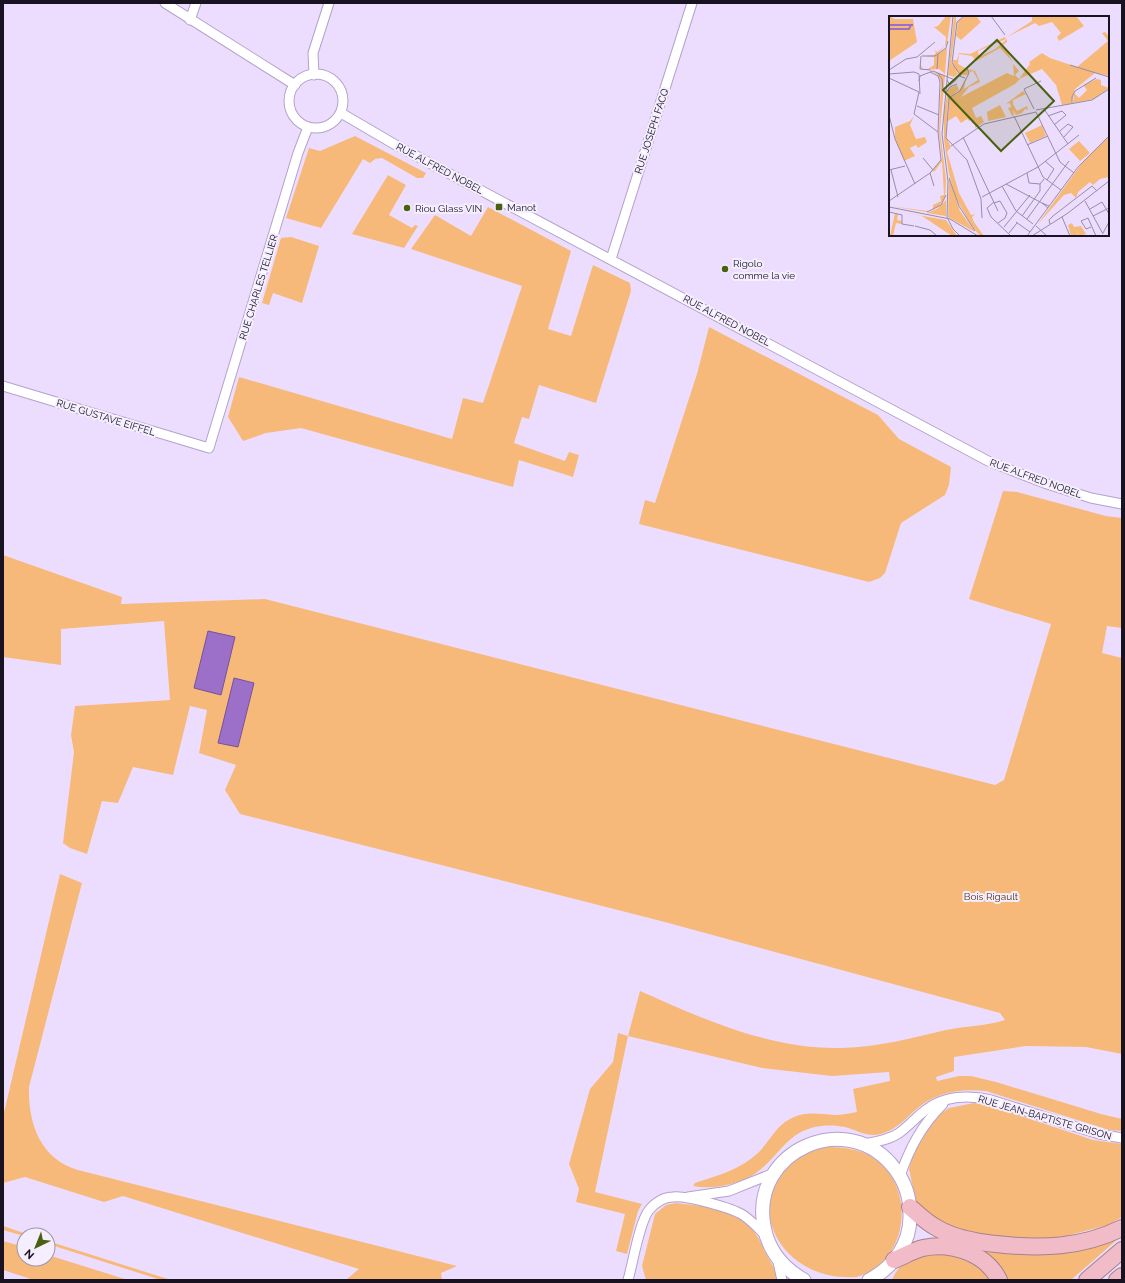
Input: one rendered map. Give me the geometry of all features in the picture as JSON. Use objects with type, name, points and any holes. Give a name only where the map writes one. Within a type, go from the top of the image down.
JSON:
[{"type":"highway","points":[[910,1207],[923,1219],[938,1228],[958,1236],[983,1243],[1027,1248],[1070,1245],[1091,1240],[1122,1228]]},
{"type":"highway","points":[[892,1263],[928,1247],[960,1249],[981,1259],[990,1267],[999,1280]]},
{"type":"highway","points":[[1087,1280],[1122,1250]]},
{"type":"highway","points":[[1117,1280],[1122,1276]]},
{"type":"street","points":[[165,3],[295,85]]},
{"type":"street","points":[[190,20],[196,3]]},
{"type":"street","points":[[314,75],[312,53],[329,3]]},
{"type":"street","name":"RUE JOSEPH FACQ","points":[[611,259],[692,3]]},
{"type":"street","points":[[314,75],[322,75],[336,83],[343,97],[341,113],[330,124],[323,128],[308,127],[299,122],[292,114],[290,104],[290,94],[295,85],[300,80],[314,75]]},
{"type":"street","name":"RUE ALFRED NOBEL","points":[[341,113],[394,144],[988,461],[1044,483],[1091,498],[1122,504]]},
{"type":"street","name":"RUE CHARLES TELLIER","points":[[209,448],[298,153],[308,127]]},
{"type":"street","name":"RUE GUSTAVE EIFFEL","points":[[3,386],[209,448]]},
{"type":"street","name":"RUE JEAN-BAPTISTE GRISON","points":[[864,1144],[884,1140],[898,1134],[928,1108],[957,1096],[975,1096],[1099,1134],[1122,1138]]},
{"type":"street","points":[[900,1176],[912,1145],[930,1117],[945,1101]]},
{"type":"street","points":[[766,1236],[762,1207],[766,1188],[774,1173],[790,1156],[814,1143],[841,1139],[864,1144],[884,1156],[900,1176],[907,1191],[910,1207],[910,1220],[907,1237],[892,1263],[888,1280]]},
{"type":"street","points":[[684,1197],[729,1191],[774,1173]]},
{"type":"street","points":[[628,1280],[645,1216],[650,1209],[664,1198],[673,1196],[684,1197],[716,1205],[742,1215],[751,1221],[766,1236],[777,1258],[782,1280]]},
{"type":"street","points":[[777,1258],[786,1268],[804,1280]]},
{"type":"street","points":[[869,1280],[892,1263]]},
{"type":"green space","points":[[355,136],[426,173],[423,178],[417,178],[382,158],[375,159],[370,163],[363,159],[321,228],[286,218],[309,148],[320,151]]},
{"type":"green space","points":[[388,175],[406,185],[389,215],[412,228],[415,225],[418,226],[404,248],[352,234]]},
{"type":"green space","points":[[488,207],[571,251],[548,329],[571,336],[593,265],[630,283],[631,291],[596,403],[539,385],[529,419],[522,417],[514,443],[565,461],[569,452],[579,455],[573,477],[519,460],[513,487],[301,428],[266,433],[243,441],[228,417],[239,377],[452,439],[463,398],[483,403],[522,286],[411,249],[435,215],[471,236]]},
{"type":"green space","points":[[291,237],[319,246],[302,303],[273,293],[269,305],[262,303],[281,238]]},
{"type":"green space","points":[[709,327],[878,415],[899,439],[951,467],[949,485],[945,495],[901,523],[885,573],[880,578],[869,582],[639,524],[645,500],[655,503],[697,374]]},
{"type":"green space","name":"Bois Rigault","points":[[1003,491],[1017,492],[1106,516],[1122,518],[1122,628],[1107,626],[1102,653],[1122,658],[1122,1054],[1086,1047],[1026,1046],[954,1057],[954,1071],[936,1077],[937,1081],[959,1076],[971,1076],[996,1082],[1122,1119],[1122,1131],[1109,1130],[986,1091],[956,1091],[946,1093],[929,1100],[890,1131],[885,1133],[872,1135],[845,1127],[834,1126],[811,1128],[795,1135],[766,1165],[746,1179],[729,1185],[711,1187],[693,1186],[695,1183],[720,1175],[751,1159],[762,1149],[773,1134],[785,1122],[796,1116],[807,1114],[838,1115],[857,1112],[853,1089],[890,1081],[889,1072],[832,1076],[762,1068],[628,1036],[640,991],[688,1012],[738,1031],[789,1044],[816,1047],[842,1048],[869,1046],[895,1042],[946,1030],[991,1024],[1005,1020],[1000,1013],[661,921],[240,814],[225,790],[236,765],[199,753],[207,710],[190,706],[173,775],[133,767],[118,803],[102,801],[87,854],[70,848],[63,843],[74,752],[71,735],[75,706],[170,700],[164,621],[61,629],[61,665],[3,657],[3,555],[122,597],[121,604],[265,599],[995,785],[1004,780],[1051,624],[969,599]]},
{"type":"green space","points":[[60,874],[82,883],[29,1087],[29,1100],[34,1126],[39,1138],[54,1157],[65,1165],[78,1170],[457,1266],[441,1273],[442,1280],[350,1280],[347,1279],[359,1269],[123,1196],[104,1202],[25,1177],[3,1183],[3,1117]]},
{"type":"green space","points":[[618,1033],[628,1036],[595,1192],[642,1204],[638,1211],[627,1254],[616,1251],[625,1214],[576,1202],[579,1189],[569,1164],[590,1089],[613,1062]]},
{"type":"green space","points":[[974,1103],[988,1105],[1093,1140],[1122,1144],[1122,1217],[1108,1225],[1066,1236],[1028,1240],[983,1235],[947,1228],[920,1208],[915,1197],[909,1169],[916,1144],[939,1115],[949,1108]]},
{"type":"green space","points":[[825,1147],[849,1149],[872,1157],[886,1170],[896,1186],[901,1204],[901,1222],[897,1240],[888,1256],[874,1269],[856,1277],[824,1274],[799,1262],[781,1244],[771,1222],[769,1199],[778,1177],[796,1159]]},
{"type":"green space","points":[[676,1203],[708,1207],[730,1213],[740,1218],[755,1233],[774,1269],[777,1280],[646,1280],[642,1266],[655,1214],[666,1205]]},
{"type":"green space","points":[[3,1226],[16,1230],[16,1234],[3,1230]]},
{"type":"green space","points":[[1115,1236],[1119,1238],[1071,1280],[1004,1280],[964,1242]]},
{"type":"green space","points":[[3,1241],[16,1245],[16,1267],[56,1267],[56,1258],[128,1280],[34,1280],[3,1270]]},
{"type":"green space","points":[[56,1244],[171,1280],[161,1280],[56,1247]]},
{"type":"green space","points":[[943,1254],[969,1262],[980,1269],[989,1280],[892,1280],[896,1272],[907,1262],[920,1257]]},
{"type":"shaded area","points":[[208,631],[235,637],[221,695],[194,688]]},
{"type":"shaded area","points":[[234,678],[254,683],[238,747],[218,743]]},
{"type":"place","name":"Manot","points":[[499,207]]},
{"type":"place","name":"Riou Glass VIN","points":[[407,208]]},
{"type":"place","name":"Rigolo comme la vie","points":[[725,269]]}]
